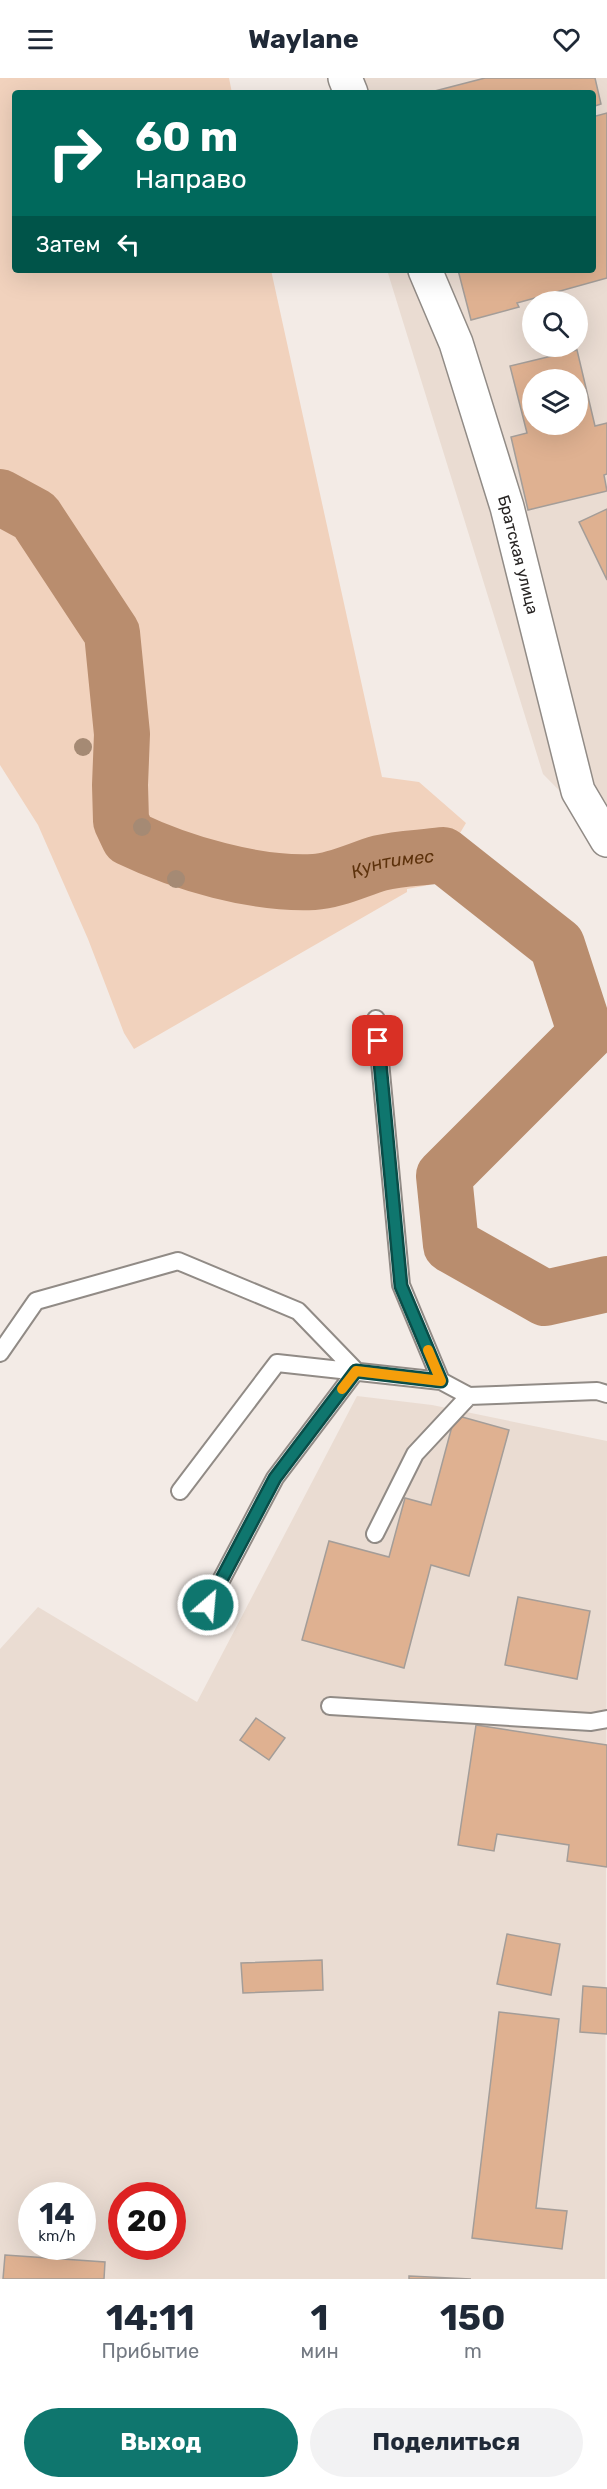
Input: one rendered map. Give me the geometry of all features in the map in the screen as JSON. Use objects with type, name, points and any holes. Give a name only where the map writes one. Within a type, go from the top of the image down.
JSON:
[{"type":"street","name":"Братская улица","points":[[426,273],[456,343],[507,507],[578,791],[607,840]]},
{"type":"lane","points":[[376,1019],[401,1286],[441,1381]]},
{"type":"lane","points":[[0,1353],[36,1301],[178,1261],[298,1311],[356,1371]]},
{"type":"lane","points":[[180,1491],[277,1363],[441,1381],[469,1396],[597,1391],[607,1394]]},
{"type":"lane","points":[[208,1605],[275,1478],[356,1371]]},
{"type":"lane","points":[[375,1534],[415,1454],[469,1396]]},
{"type":"lane","points":[[330,1706],[591,1722],[607,1719]]},
{"type":"shaded area","points":[[0,78],[229,78],[231,90],[12,90],[12,273],[272,273],[382,777],[419,782],[466,823],[429,885],[407,889],[407,892],[134,1049],[124,1033],[88,939],[38,825],[0,765]]},
{"type":"shaded area","points":[[327,78],[607,78],[607,839],[543,774],[388,273],[596,273],[596,90],[331,90]]},
{"type":"shaded area","points":[[357,1396],[432,1405],[607,1441],[605,2279],[0,2279],[0,1649],[38,1607],[197,1702]]},
{"type":"building","points":[[485,78],[595,78],[601,104],[596,106],[596,90],[439,90]]},
{"type":"building","points":[[607,113],[607,278],[560,291],[522,291],[522,302],[517,303],[519,307],[471,320],[459,273],[596,273],[596,116]]},
{"type":"building","points":[[548,357],[579,357],[582,369],[522,369],[522,413],[510,366]]},
{"type":"building","points":[[588,396],[595,426],[607,423],[607,474],[604,475],[607,491],[528,510],[511,437],[522,434],[588,435]]},
{"type":"building","points":[[607,509],[607,580],[579,522]]},
{"type":"building","points":[[455,1415],[509,1430],[469,1576],[431,1565],[404,1668],[302,1640],[329,1541],[389,1557],[405,1498],[431,1505]]},
{"type":"building","points":[[518,1597],[590,1611],[577,1679],[505,1665]]},
{"type":"building","points":[[256,1718],[285,1738],[269,1760],[240,1740]]},
{"type":"building","points":[[476,1725],[607,1745],[607,1867],[567,1861],[569,1845],[497,1834],[494,1851],[458,1845]]},
{"type":"building","points":[[507,1934],[560,1944],[551,1995],[497,1984]]},
{"type":"building","points":[[322,1960],[323,1990],[243,1993],[241,1963]]},
{"type":"building","points":[[583,1986],[607,1988],[607,2034],[580,2032]]},
{"type":"building","points":[[499,2012],[559,2019],[536,2208],[567,2211],[562,2249],[472,2238]]},
{"type":"building","points":[[5,2255],[18,2256],[18,2260],[105,2262],[104,2279],[3,2279]]},
{"type":"building","points":[[409,2276],[471,2279],[409,2279]]},
{"type":"waterway","name":"Кунтимес","points":[[0,497],[35,516],[112,633],[122,734],[121,821],[129,838],[195,864],[244,876],[292,882],[322,881],[388,861],[443,855],[557,945],[586,1034],[444,1176],[451,1245],[545,1298],[607,1284]]},
{"type":"slow traffic","points":[[342,1389],[356,1371],[441,1381],[428,1350]]},
{"type":"route","points":[[208,1605],[275,1478],[356,1371],[441,1381],[401,1286],[378,1041]]}]
